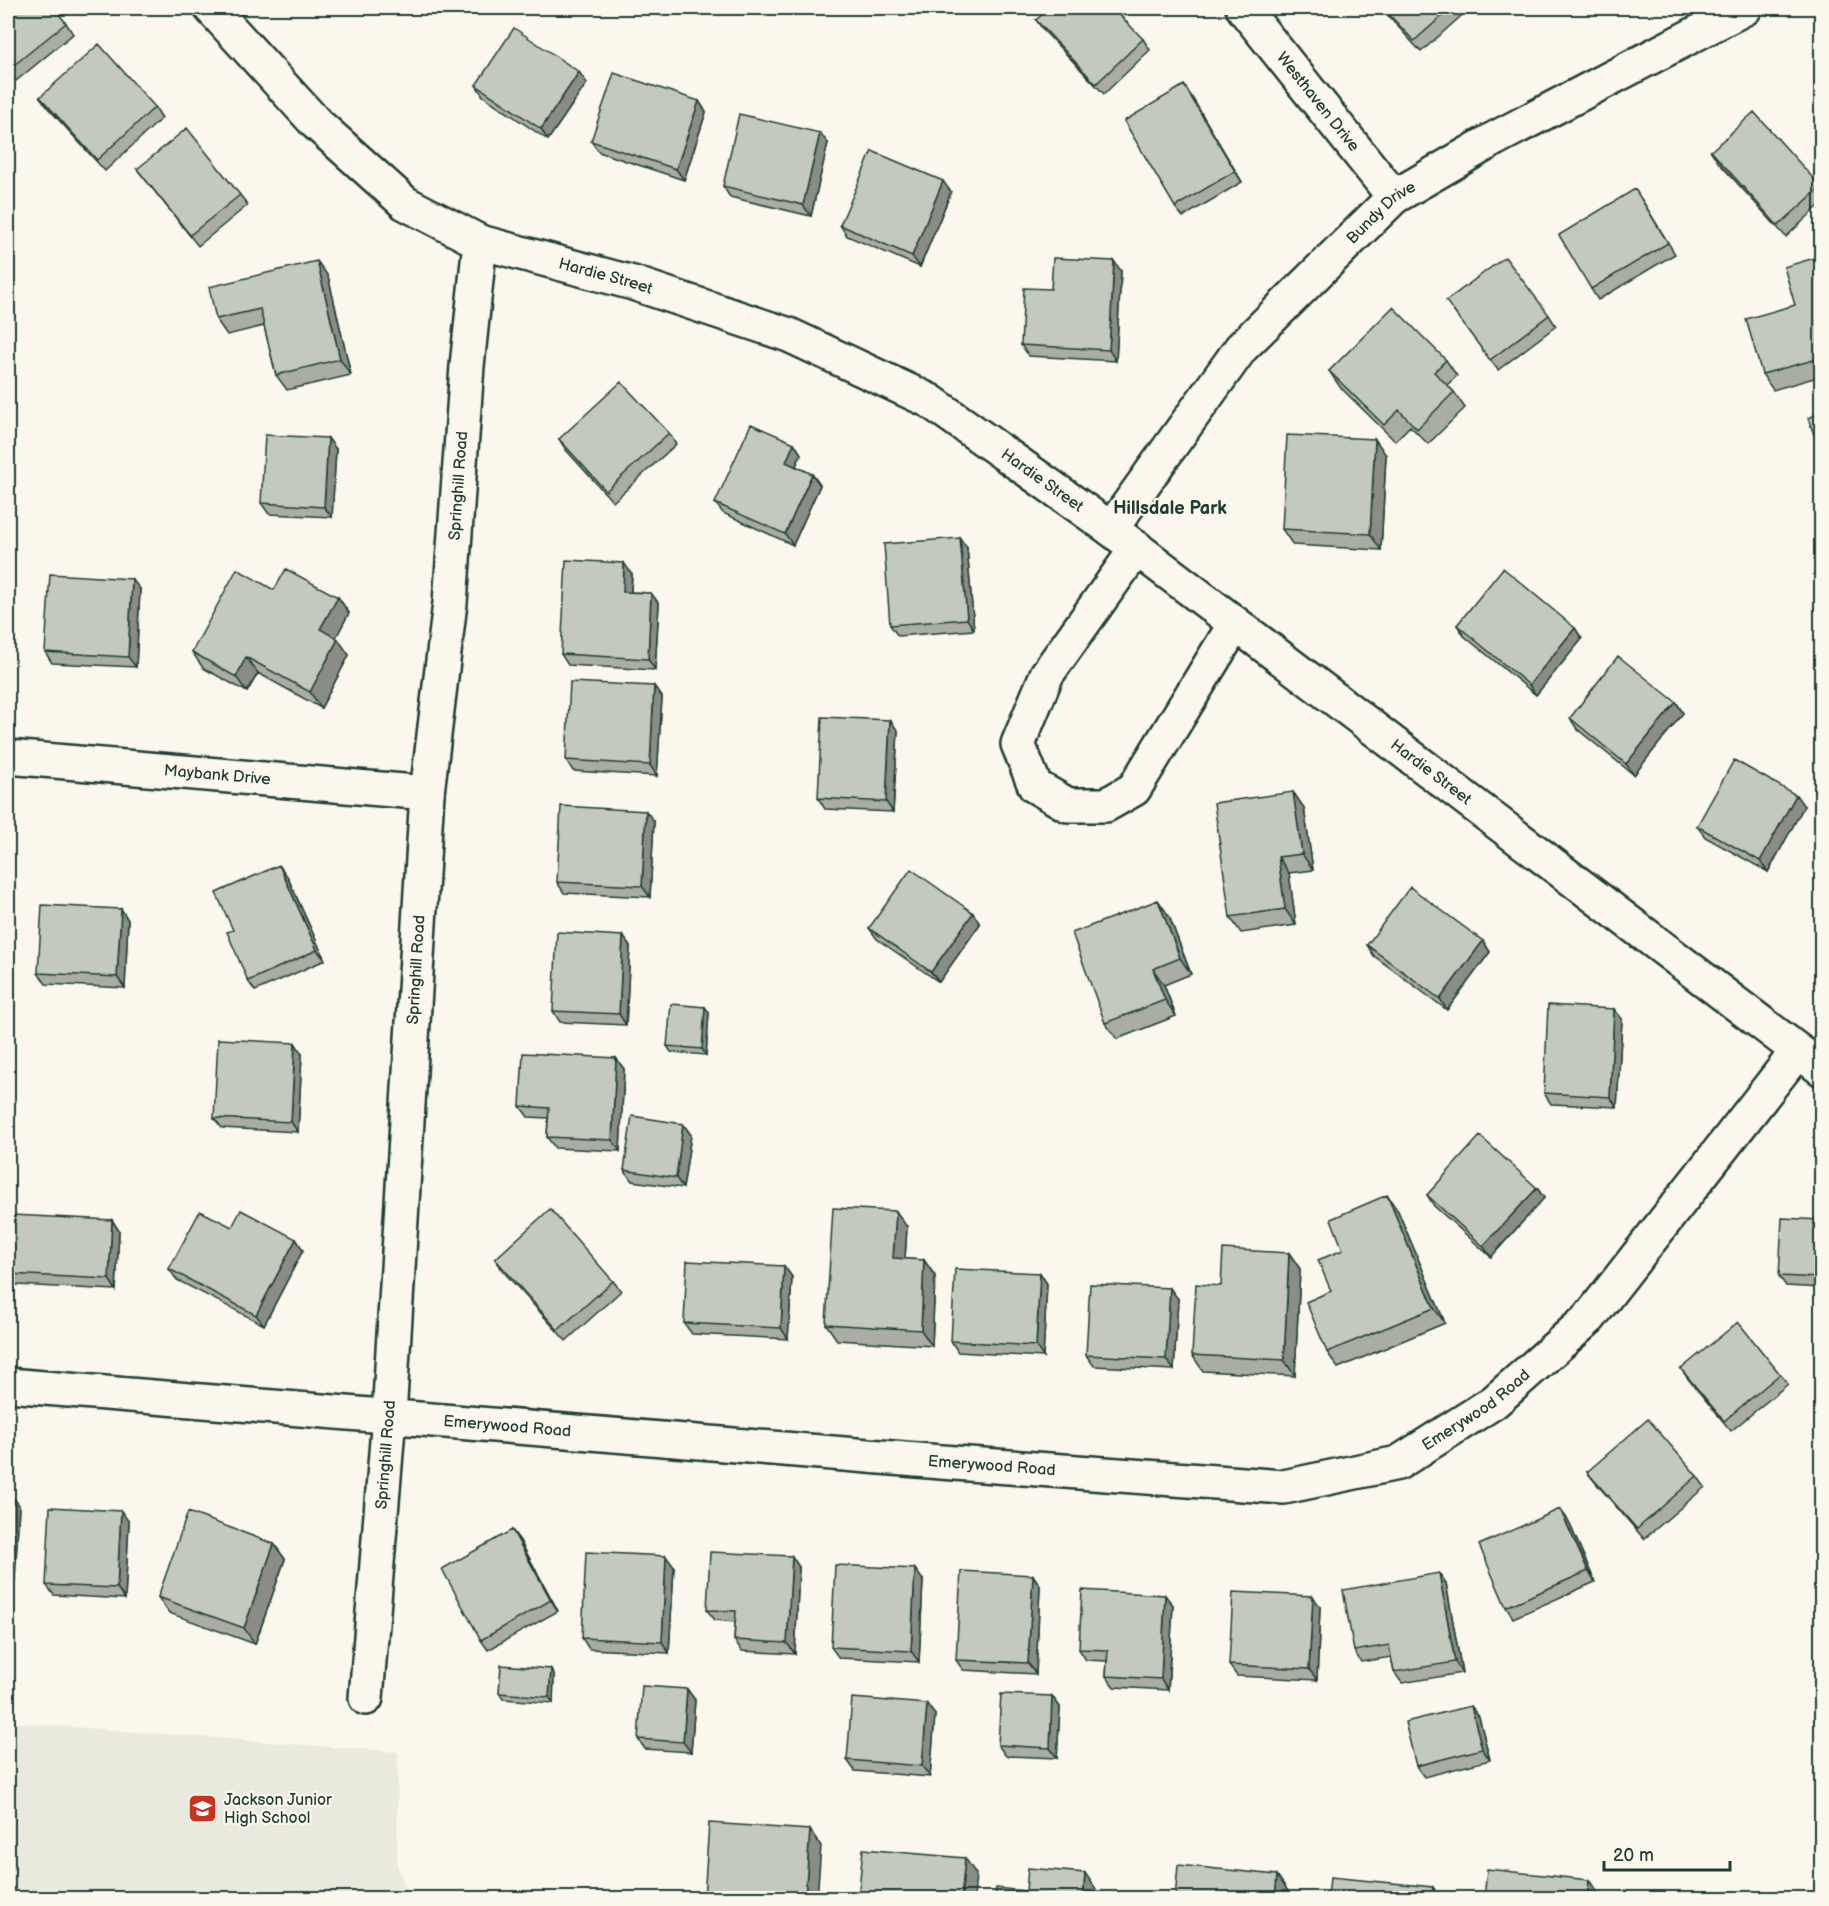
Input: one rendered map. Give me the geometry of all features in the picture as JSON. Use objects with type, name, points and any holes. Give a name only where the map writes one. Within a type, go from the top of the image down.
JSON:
[{"type":"street","name":"Hardie Street","points":[[211,8],[316,123],[405,203],[480,242],[633,283],[789,335],[930,401],[1137,548],[1809,1060]]},
{"type":"street","name":"Westhaven Drive","points":[[1243,8],[1394,197]]},
{"type":"street","name":"Bundy Drive","points":[[1111,529],[1241,348],[1394,197],[1494,139],[1744,8]]},
{"type":"street","name":"Springhill Road","points":[[366,1698],[389,1416],[427,793],[450,603],[467,366],[480,242]]},
{"type":"street","points":[[1137,548],[1047,674],[1018,744],[1035,786],[1068,805],[1106,805],[1134,789],[1235,624]]},
{"type":"street","name":"Maybank Drive","points":[[8,757],[427,793]]},
{"type":"street","name":"Emerywood Road","points":[[8,1385],[1284,1487],[1398,1463],[1494,1402],[1589,1318],[1809,1060]]},
{"type":"shaded area","name":"Jackson Junior High School","points":[[8,1722],[398,1752],[397,1865],[409,1898],[8,1898]]},
{"type":"building","points":[[8,8],[54,8],[66,23],[8,70]]},
{"type":"building","points":[[1049,8],[1113,8],[1143,39],[1096,84],[1036,20]]},
{"type":"building","points":[[1383,8],[1451,8],[1414,41]]},
{"type":"building","points":[[514,28],[579,72],[541,129],[476,85]]},
{"type":"building","points":[[99,44],[155,107],[97,160],[40,97]]},
{"type":"building","points":[[614,73],[699,101],[676,169],[591,141]]},
{"type":"building","points":[[1184,85],[1235,171],[1175,207],[1124,121]]},
{"type":"building","points":[[1754,112],[1821,187],[1778,226],[1711,151]]},
{"type":"building","points":[[739,114],[820,133],[803,205],[723,186]]},
{"type":"building","points":[[187,128],[240,195],[190,235],[137,169]]},
{"type":"building","points":[[872,151],[943,181],[912,256],[840,225]]},
{"type":"building","points":[[1635,189],[1668,243],[1591,289],[1559,235]]},
{"type":"building","points":[[1821,256],[1821,358],[1762,374],[1746,319],[1795,305],[1784,267]]},
{"type":"building","points":[[1505,257],[1549,315],[1490,360],[1446,301]]},
{"type":"building","points":[[1053,258],[1114,261],[1109,350],[1021,345],[1024,288],[1051,289]]},
{"type":"building","points":[[317,261],[340,359],[276,375],[260,309],[216,319],[209,287]]},
{"type":"building","points":[[1393,307],[1446,360],[1434,372],[1454,392],[1417,429],[1399,410],[1384,425],[1329,371]]},
{"type":"building","points":[[621,382],[669,433],[606,491],[559,439]]},
{"type":"building","points":[[1821,413],[1821,454],[1808,418]]},
{"type":"building","points":[[751,424],[794,443],[786,462],[812,474],[785,534],[715,503]]},
{"type":"building","points":[[265,435],[328,438],[324,507],[261,503]]},
{"type":"building","points":[[1287,435],[1375,439],[1370,534],[1282,529]]},
{"type":"building","points":[[960,538],[967,619],[890,625],[884,544]]},
{"type":"building","points":[[566,560],[624,563],[623,592],[651,593],[648,659],[561,654]]},
{"type":"building","points":[[1503,568],[1575,628],[1529,685],[1457,625]]},
{"type":"building","points":[[237,569],[274,590],[286,569],[338,597],[320,629],[338,639],[310,692],[246,657],[236,677],[192,652]]},
{"type":"building","points":[[50,574],[132,579],[128,657],[45,652]]},
{"type":"building","points":[[1618,656],[1676,702],[1626,764],[1570,718]]},
{"type":"building","points":[[570,682],[654,686],[650,765],[566,760]]},
{"type":"building","points":[[822,717],[890,720],[886,802],[818,798]]},
{"type":"building","points":[[1734,760],[1796,795],[1760,861],[1697,826]]},
{"type":"building","points":[[1293,792],[1302,854],[1278,857],[1285,909],[1230,917],[1214,803]]},
{"type":"building","points":[[561,806],[646,811],[642,886],[557,882]]},
{"type":"building","points":[[279,865],[317,950],[248,981],[227,932],[233,930],[216,893]]},
{"type":"building","points":[[911,869],[973,913],[931,972],[869,928]]},
{"type":"building","points":[[1410,887],[1483,941],[1440,999],[1367,945]]},
{"type":"building","points":[[1158,900],[1180,958],[1153,969],[1165,1000],[1105,1023],[1072,933]]},
{"type":"building","points":[[42,905],[121,909],[117,977],[38,973]]},
{"type":"building","points":[[557,932],[623,936],[619,1014],[553,1011]]},
{"type":"building","points":[[671,1004],[705,1007],[702,1049],[667,1046]]},
{"type":"building","points":[[1548,1005],[1614,1009],[1610,1097],[1544,1093]]},
{"type":"building","points":[[218,1039],[295,1043],[291,1122],[214,1118]]},
{"type":"building","points":[[523,1053],[616,1058],[612,1140],[547,1137],[549,1108],[520,1106]]},
{"type":"building","points":[[632,1116],[683,1124],[676,1178],[624,1170]]},
{"type":"building","points":[[1480,1136],[1537,1188],[1483,1246],[1427,1195]]},
{"type":"building","points":[[1387,1195],[1434,1308],[1327,1352],[1306,1302],[1331,1291],[1318,1260],[1343,1250],[1331,1219]]},
{"type":"building","points":[[833,1208],[896,1211],[893,1258],[924,1260],[921,1330],[826,1324]]},
{"type":"building","points":[[550,1209],[613,1281],[558,1330],[495,1259]]},
{"type":"building","points":[[241,1210],[296,1239],[256,1315],[169,1269],[200,1211],[232,1227]]},
{"type":"building","points":[[12,1215],[112,1220],[109,1279],[9,1274]]},
{"type":"building","points":[[1782,1218],[1821,1220],[1821,1278],[1779,1276]]},
{"type":"building","points":[[1223,1249],[1289,1253],[1284,1360],[1192,1355],[1196,1284],[1221,1286]]},
{"type":"building","points":[[687,1261],[784,1266],[781,1328],[684,1323]]},
{"type":"building","points":[[955,1269],[1040,1273],[1036,1346],[951,1341]]},
{"type":"building","points":[[1090,1284],[1170,1288],[1166,1359],[1086,1355]]},
{"type":"building","points":[[1738,1322],[1780,1374],[1724,1421],[1681,1369]]},
{"type":"building","points":[[1648,1419],[1697,1476],[1637,1529],[1587,1472]]},
{"type":"building","points":[[8,1494],[11,1494],[8,1562]]},
{"type":"building","points":[[50,1507],[121,1511],[117,1588],[46,1585]]},
{"type":"building","points":[[1560,1509],[1588,1571],[1506,1607],[1479,1545]]},
{"type":"building","points":[[188,1512],[274,1544],[244,1628],[158,1597]]},
{"type":"building","points":[[512,1530],[551,1600],[481,1640],[442,1569]]},
{"type":"building","points":[[586,1552],[666,1556],[662,1642],[582,1638]]},
{"type":"building","points":[[710,1552],[792,1556],[787,1643],[734,1640],[736,1611],[707,1610]]},
{"type":"building","points":[[835,1565],[915,1569],[911,1651],[831,1647]]},
{"type":"building","points":[[961,1571],[1033,1575],[1028,1663],[956,1660]]},
{"type":"building","points":[[1439,1573],[1455,1662],[1394,1672],[1389,1645],[1354,1651],[1343,1590]]},
{"type":"building","points":[[1082,1590],[1165,1595],[1161,1679],[1106,1676],[1108,1650],[1079,1649]]},
{"type":"building","points":[[1233,1592],[1313,1596],[1309,1669],[1229,1665]]},
{"type":"building","points":[[501,1665],[551,1669],[549,1697],[499,1693]]},
{"type":"building","points":[[642,1686],[687,1689],[683,1742],[638,1739]]},
{"type":"building","points":[[1001,1694],[1052,1696],[1050,1748],[998,1745]]},
{"type":"building","points":[[852,1698],[927,1704],[922,1766],[847,1760]]},
{"type":"building","points":[[1471,1706],[1482,1749],[1416,1766],[1405,1722]]},
{"type":"building","points":[[709,1823],[810,1830],[805,1899],[704,1899]]},
{"type":"building","points":[[863,1849],[965,1858],[961,1899],[858,1899]]},
{"type":"building","points":[[1178,1865],[1277,1875],[1275,1899],[1175,1899]]},
{"type":"building","points":[[1028,1868],[1085,1873],[1083,1899],[995,1899],[996,1888],[1026,1891]]},
{"type":"building","points":[[1487,1869],[1589,1880],[1587,1899],[1484,1899]]},
{"type":"building","points":[[1330,1877],[1433,1887],[1431,1899],[1328,1899]]},
{"type":"place","name":"Jackson Junior High School","points":[[203,1809]]},
{"type":"district","name":"Hillsdale Park","points":[[1170,508]]}]
